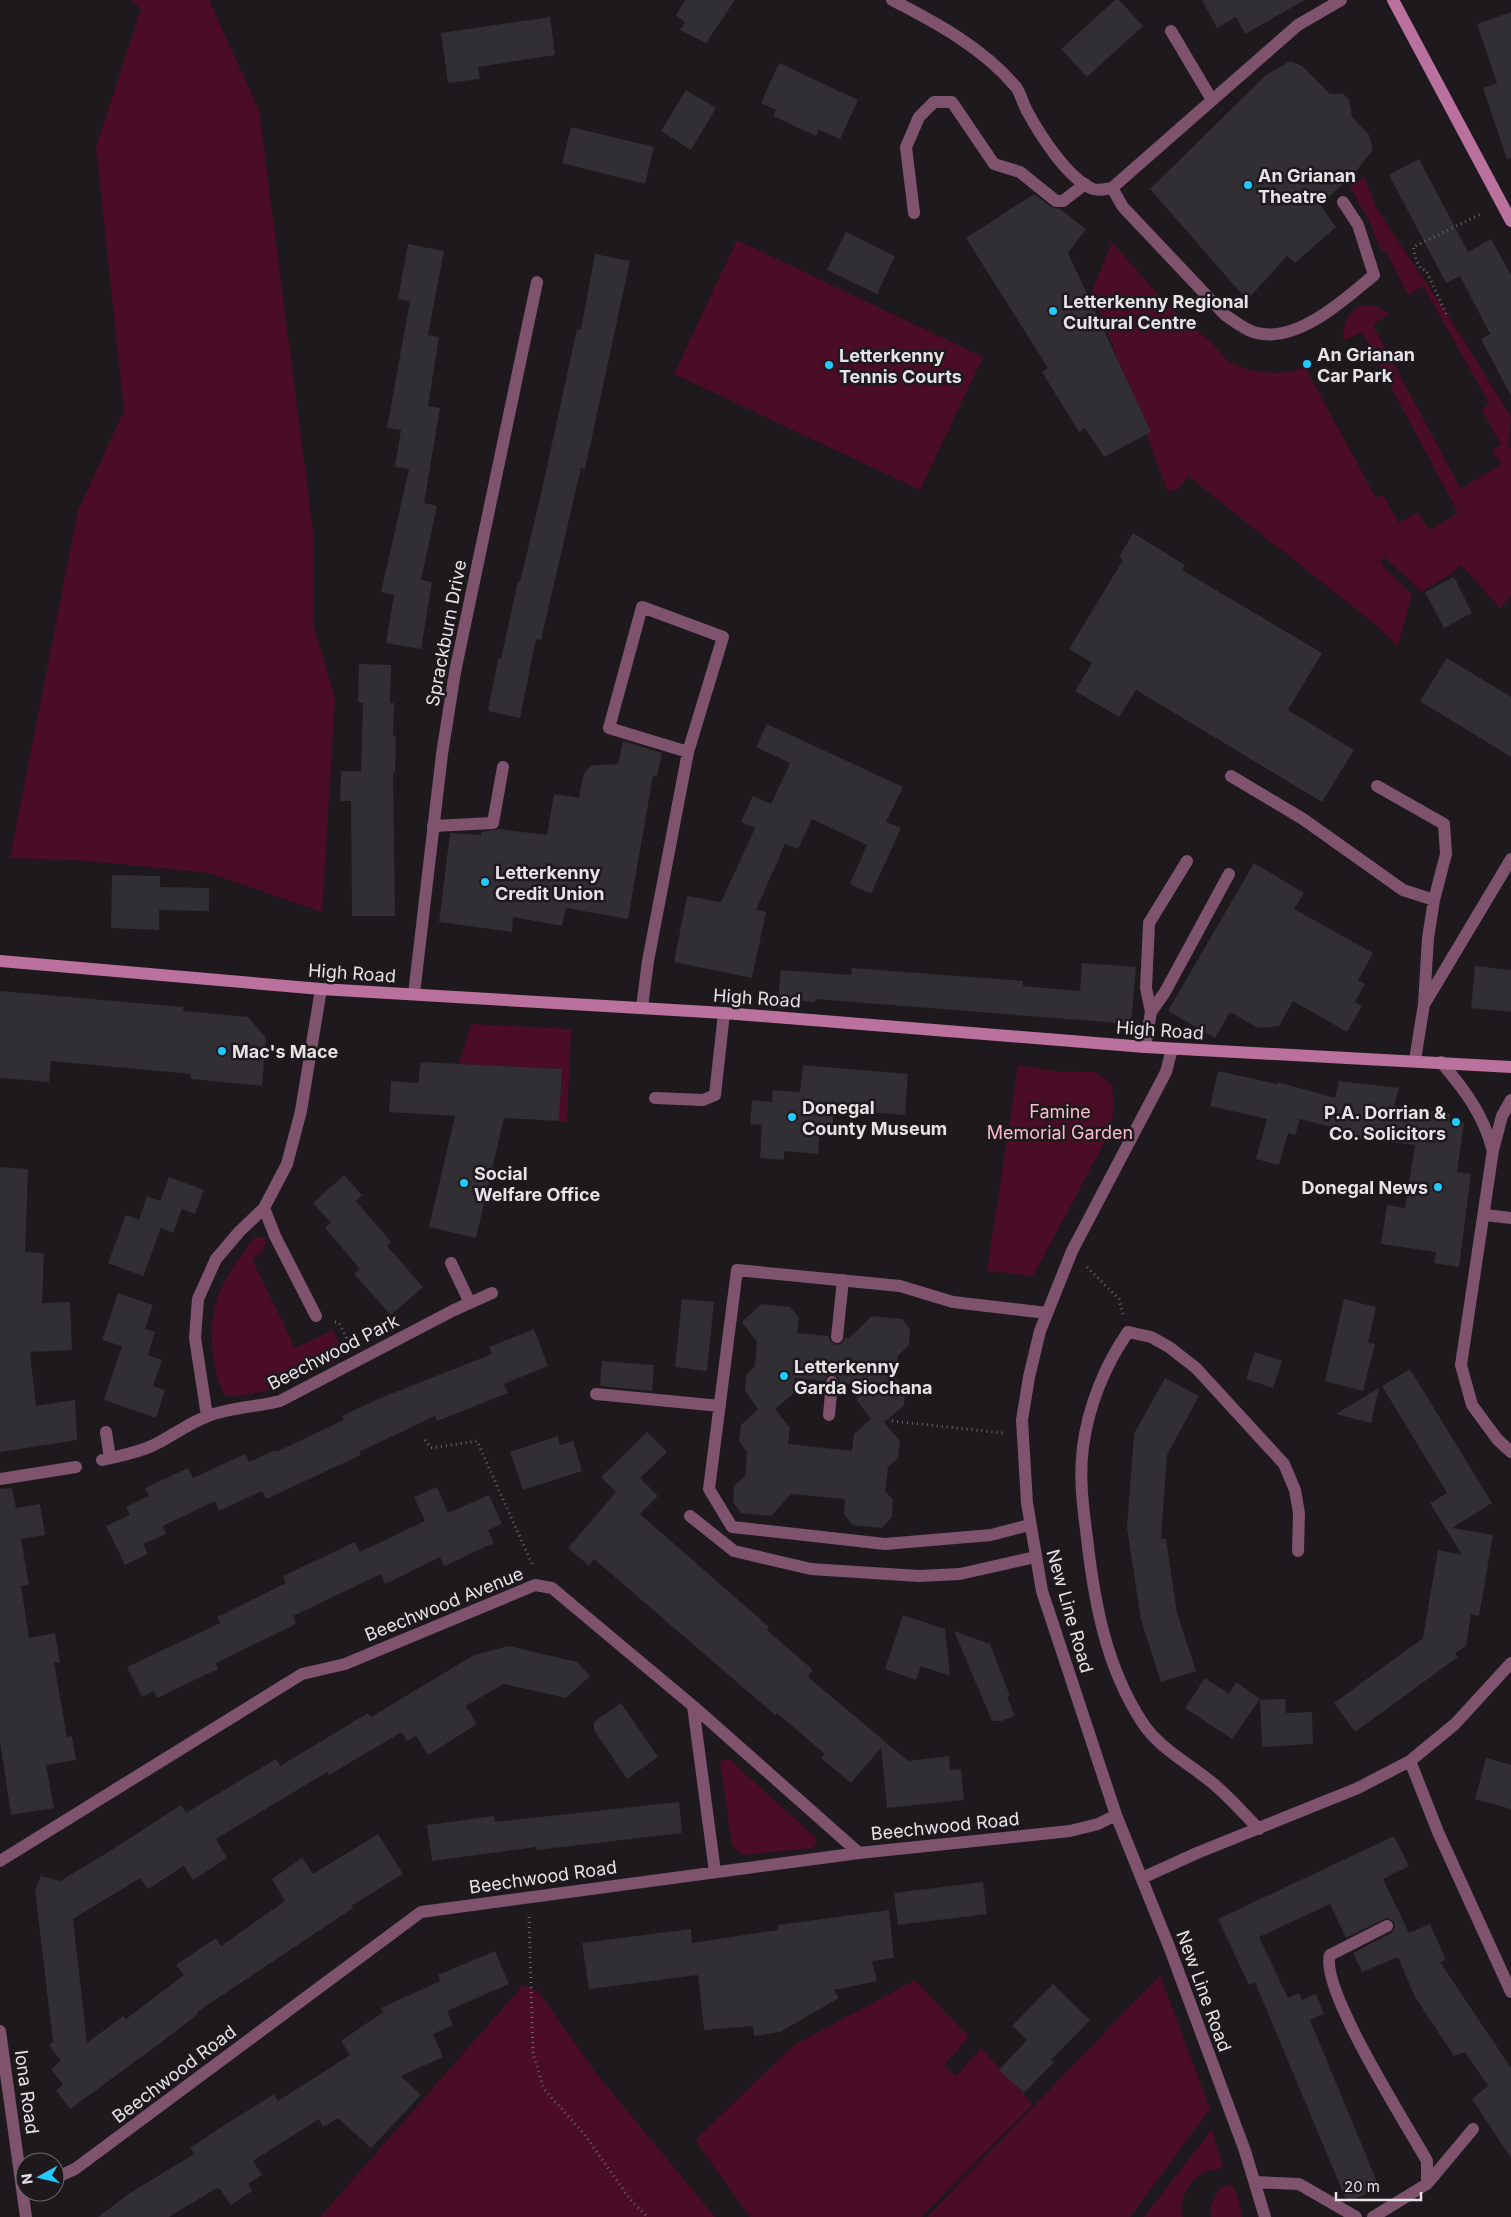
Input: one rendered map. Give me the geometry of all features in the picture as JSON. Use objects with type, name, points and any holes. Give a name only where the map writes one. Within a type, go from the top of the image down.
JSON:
[{"type":"street","points":[[892,0],[938,23],[968,44],[1017,88],[1035,125],[1061,160],[1084,184],[1095,190],[1112,188],[1298,25],[1341,0]]},
{"type":"street","points":[[1393,0],[1511,221]]},
{"type":"street","points":[[1171,30],[1212,100]]},
{"type":"street","points":[[914,213],[906,147],[919,117],[934,102],[952,102],[994,164],[1020,172],[1056,202],[1063,201],[1084,184]]},
{"type":"street","points":[[1112,188],[1123,207],[1225,315],[1246,328],[1262,334],[1282,333],[1323,316],[1374,275],[1358,225],[1343,202]]},
{"type":"street","name":"Sprackburn Drive","points":[[414,994],[433,826],[455,672],[537,282]]},
{"type":"street","points":[[642,1007],[648,961],[688,752],[723,636],[642,607],[609,728],[688,752]]},
{"type":"street","points":[[433,826],[493,823],[503,767]]},
{"type":"street","points":[[1232,776],[1303,819],[1403,890],[1434,900]]},
{"type":"street","points":[[1377,786],[1444,824],[1446,854],[1434,900],[1428,938],[1424,1004],[1415,1060]]},
{"type":"street","points":[[1424,1004],[1511,860]]},
{"type":"street","points":[[1145,1048],[1151,1012],[1146,988],[1149,923],[1187,861]]},
{"type":"street","points":[[1151,1012],[1165,992],[1229,874]]},
{"type":"street","name":"High Road","points":[[0,961],[321,989],[642,1007],[1145,1048],[1511,1066]]},
{"type":"street","points":[[207,1416],[195,1338],[198,1299],[216,1259],[239,1232],[264,1208],[287,1164],[301,1111],[321,989]]},
{"type":"street","points":[[655,1098],[703,1100],[715,1095],[724,1013]]},
{"type":"street","name":"New Line Road","points":[[1172,1049],[1166,1072],[1072,1252],[1046,1313],[1029,1377],[1022,1420],[1029,1525],[1042,1591],[1116,1815],[1177,1967],[1255,2182],[1265,2217]]},
{"type":"street","points":[[1441,1062],[1470,1098],[1487,1128],[1493,1150]]},
{"type":"street","points":[[1511,1100],[1502,1116],[1493,1150],[1485,1215],[1461,1365],[1472,1405],[1498,1439],[1511,1452]]},
{"type":"street","points":[[264,1208],[275,1236],[316,1316]]},
{"type":"street","points":[[1485,1215],[1511,1218]]},
{"type":"street","points":[[451,1263],[470,1303]]},
{"type":"street","points":[[1029,1525],[992,1535],[885,1544],[732,1527],[709,1489],[737,1270],[900,1286],[953,1302],[1046,1313]]},
{"type":"street","points":[[837,1337],[843,1280]]},
{"type":"street","name":"Beechwood Park","points":[[106,1432],[106,1459],[153,1445],[207,1416],[221,1411],[262,1406],[280,1401],[492,1293]]},
{"type":"street","points":[[1259,1829],[1216,1786],[1160,1745],[1142,1723],[1123,1689],[1106,1642],[1093,1590],[1080,1476],[1083,1445],[1096,1394],[1115,1351],[1128,1332],[1151,1337],[1169,1347],[1196,1368],[1284,1464],[1295,1490],[1299,1513],[1298,1551]]},
{"type":"street","points":[[828,1415],[832,1382]]},
{"type":"street","points":[[596,1394],[720,1406]]},
{"type":"street","points":[[0,1479],[76,1467]]},
{"type":"street","points":[[690,1516],[734,1550],[811,1569],[919,1576],[960,1574],[1035,1557]]},
{"type":"street","name":"Beechwood Avenue","points":[[0,1861],[302,1674],[345,1664],[535,1585],[552,1588],[693,1706],[858,1853]]},
{"type":"street","points":[[1142,1878],[1197,1853],[1358,1788],[1410,1761],[1455,1724],[1511,1663]]},
{"type":"street","points":[[693,1706],[715,1872]]},
{"type":"street","points":[[1410,1761],[1438,1832],[1511,1992]]},
{"type":"street","name":"Beechwood Road","points":[[65,2173],[74,2169],[421,1912],[528,1896],[858,1853],[1070,1831],[1098,1824],[1116,1815]]},
{"type":"street","points":[[1387,1926],[1330,1955],[1328,1962],[1330,1977],[1352,2028],[1427,2161],[1427,2184]]},
{"type":"street","name":"Iona Road","points":[[0,2031],[3,2078],[17,2152]]},
{"type":"street","points":[[1373,2217],[1427,2184],[1474,2129]]},
{"type":"street","points":[[1255,2182],[1299,2184],[1356,2217]]},
{"type":"street","name":"Iona Road","points":[[25,2202],[26,2217]]},
{"type":"path","points":[[1446,314],[1426,270],[1421,269],[1416,260],[1413,247],[1502,204]]},
{"type":"path","points":[[1072,1252],[1119,1299],[1128,1332]]},
{"type":"path","points":[[316,1316],[339,1323],[358,1361]]},
{"type":"path","points":[[892,1421],[993,1433],[1022,1433]]},
{"type":"path","points":[[425,1440],[431,1448],[477,1442],[542,1586]]},
{"type":"path","points":[[528,1896],[532,2054],[544,2090],[584,2134],[630,2199],[647,2217]]},
{"type":"green space","points":[[130,0],[209,0],[259,110],[313,531],[314,627],[335,699],[322,912],[209,873],[91,861],[10,858],[78,510],[124,411],[96,147],[141,9]]},
{"type":"green space","points":[[1364,177],[1377,209],[1453,323],[1511,417],[1508,446],[1511,448],[1511,594],[1501,609],[1461,565],[1422,592],[1384,557],[1380,563],[1412,594],[1398,646],[1377,626],[1188,476],[1178,489],[1168,492],[1092,291],[1112,242],[1167,305],[1211,342],[1229,362],[1249,370],[1275,373],[1289,372],[1305,367],[1376,498],[1383,495],[1399,523],[1418,512],[1429,530],[1458,513],[1362,332],[1343,341],[1346,321],[1350,314],[1356,308],[1363,305],[1371,305],[1389,314],[1373,325],[1461,489],[1501,464],[1492,450],[1501,444],[1482,410],[1489,403],[1423,286],[1408,295],[1386,251],[1381,250],[1368,218],[1349,186]]},
{"type":"green space","name":"Letterkenny Tennis Courts","points":[[737,240],[983,357],[920,490],[674,374]]},
{"type":"green space","points":[[471,1024],[571,1029],[567,1122],[559,1121],[562,1069],[459,1064]]},
{"type":"green space","name":"Famine Memorial Garden","points":[[1018,1065],[1053,1071],[1096,1072],[1112,1085],[1114,1107],[1109,1134],[1033,1276],[987,1271]]},
{"type":"green space","points":[[255,1237],[264,1237],[267,1242],[261,1253],[252,1259],[295,1348],[333,1330],[345,1356],[273,1389],[257,1393],[226,1396],[219,1383],[214,1360],[212,1323],[219,1294],[226,1280]]},
{"type":"green space","points":[[729,1759],[814,1836],[817,1842],[813,1848],[743,1855],[732,1845],[720,1761]]},
{"type":"green space","points":[[1160,1975],[1210,2109],[1130,2217],[927,2217]]},
{"type":"green space","points":[[915,1980],[969,2037],[944,2065],[956,2076],[981,2048],[1033,2104],[921,2217],[750,2217],[695,2140],[794,2045]]},
{"type":"green space","points":[[523,1985],[538,1991],[596,2073],[715,2217],[320,2217]]},
{"type":"green space","points":[[1212,2129],[1223,2168],[1211,2170],[1191,2182],[1183,2200],[1183,2217],[1144,2217]]},
{"type":"green space","points":[[1232,2185],[1238,2196],[1242,2217],[1211,2217],[1210,2208],[1219,2188]]},
{"type":"building","points":[[685,0],[735,0],[706,43],[680,30],[685,22],[676,15]]},
{"type":"building","points":[[1115,0],[1119,0],[1143,26],[1087,77],[1061,49]]},
{"type":"building","points":[[1202,0],[1305,0],[1245,34],[1236,17],[1217,28]]},
{"type":"building","points":[[1511,12],[1511,158],[1507,159],[1483,88],[1497,83],[1477,24]]},
{"type":"building","points":[[550,17],[555,55],[478,67],[480,79],[448,83],[441,33]]},
{"type":"building","name":"An Grianan Theatre","points":[[1290,61],[1302,66],[1330,94],[1344,94],[1349,100],[1352,117],[1369,135],[1373,150],[1352,176],[1320,205],[1336,227],[1295,263],[1287,256],[1247,300],[1150,189],[1265,76]]},
{"type":"building","points":[[779,63],[858,100],[840,139],[819,130],[816,136],[773,116],[776,110],[761,103]]},
{"type":"building","points":[[686,90],[716,108],[691,150],[661,131]]},
{"type":"building","points":[[571,127],[654,147],[645,184],[562,163]]},
{"type":"building","points":[[1419,159],[1468,252],[1491,239],[1511,275],[1511,396],[1481,339],[1490,334],[1460,276],[1446,283],[1389,175]]},
{"type":"building","name":"Letterkenny Regional Cultural Centre","points":[[1034,194],[1051,207],[1060,209],[1086,229],[1068,253],[1151,432],[1104,457],[1085,428],[1079,432],[1042,372],[1048,368],[966,238]]},
{"type":"building","points":[[846,232],[895,256],[877,294],[827,270]]},
{"type":"building","points":[[408,244],[444,251],[428,335],[439,337],[428,406],[440,408],[424,503],[437,506],[421,580],[432,582],[421,649],[386,643],[394,595],[381,592],[409,469],[395,467],[401,430],[387,428],[410,301],[398,299]]},
{"type":"building","points":[[595,254],[630,261],[585,469],[581,468],[541,640],[536,639],[520,718],[488,711],[498,659],[501,659],[518,581],[520,582],[541,494],[577,329],[581,330]]},
{"type":"building","points":[[1133,533],[1185,565],[1182,570],[1322,653],[1288,710],[1354,750],[1322,802],[1136,690],[1119,717],[1075,691],[1092,663],[1069,649],[1123,560],[1119,557]]},
{"type":"building","points":[[1454,577],[1472,613],[1444,628],[1425,592]]},
{"type":"building","points":[[1447,658],[1511,697],[1511,757],[1420,701]]},
{"type":"building","points":[[359,664],[391,665],[390,703],[394,703],[393,736],[396,737],[395,772],[393,772],[395,916],[352,916],[351,801],[340,801],[341,771],[361,771],[363,703],[358,702]]},
{"type":"building","points":[[767,724],[903,787],[886,822],[901,828],[871,894],[850,884],[867,845],[812,819],[798,849],[785,844],[756,910],[766,912],[752,978],[674,962],[687,896],[721,902],[755,828],[741,822],[753,796],[771,804],[790,763],[756,747]]},
{"type":"building","points":[[623,741],[662,753],[657,777],[653,776],[628,919],[566,908],[562,926],[513,917],[512,932],[439,922],[450,833],[481,835],[481,832],[499,829],[547,835],[554,794],[579,798],[583,776],[587,769],[594,765],[618,764]]},
{"type":"building","points":[[1254,863],[1304,893],[1294,909],[1373,953],[1358,980],[1365,984],[1355,1002],[1362,1006],[1347,1032],[1293,1001],[1279,1026],[1258,1028],[1230,1012],[1215,1038],[1168,1011]]},
{"type":"building","points":[[112,875],[160,876],[160,887],[209,888],[209,911],[159,910],[159,930],[111,928]]},
{"type":"building","points":[[1082,963],[1136,967],[1131,1024],[815,999],[815,1002],[778,999],[781,970],[851,975],[852,968],[1023,981],[1023,986],[1080,991]]},
{"type":"building","points":[[1475,966],[1511,970],[1511,1012],[1471,1008]]},
{"type":"building","points":[[0,991],[184,1007],[183,1011],[248,1017],[266,1038],[262,1086],[191,1079],[191,1074],[51,1061],[49,1082],[0,1078]]},
{"type":"building","name":"Social Welfare Office","points":[[421,1062],[562,1069],[559,1121],[504,1118],[476,1238],[429,1227],[455,1116],[389,1112],[391,1081],[418,1083]]},
{"type":"building","name":"Donegal County Museum","points":[[803,1065],[908,1074],[905,1115],[834,1109],[832,1131],[820,1130],[818,1154],[784,1151],[784,1160],[760,1158],[762,1125],[750,1124],[752,1100],[772,1102],[773,1090],[800,1092]]},
{"type":"building","points":[[1218,1071],[1277,1084],[1278,1082],[1335,1098],[1339,1081],[1399,1088],[1394,1105],[1450,1114],[1449,1121],[1464,1123],[1457,1172],[1471,1174],[1459,1267],[1434,1263],[1436,1252],[1381,1244],[1387,1205],[1405,1208],[1415,1145],[1341,1136],[1343,1130],[1300,1119],[1295,1135],[1288,1133],[1279,1165],[1256,1159],[1267,1119],[1210,1106]]},
{"type":"building","points":[[0,1167],[28,1169],[25,1252],[44,1253],[42,1303],[70,1302],[72,1350],[30,1352],[36,1406],[75,1400],[77,1440],[0,1452]]},
{"type":"building","points":[[344,1175],[362,1195],[356,1201],[391,1242],[387,1246],[423,1287],[391,1315],[354,1274],[360,1269],[325,1228],[331,1223],[313,1203]]},
{"type":"building","points":[[169,1177],[204,1190],[195,1214],[182,1209],[173,1233],[161,1228],[143,1276],[108,1263],[126,1215],[139,1220],[147,1196],[160,1201]]},
{"type":"building","points":[[118,1293],[153,1305],[145,1329],[155,1332],[148,1355],[162,1360],[153,1386],[165,1390],[156,1418],[104,1400],[122,1346],[102,1340]]},
{"type":"building","points":[[682,1299],[714,1302],[707,1371],[675,1367]]},
{"type":"building","points":[[1344,1299],[1376,1307],[1368,1343],[1375,1344],[1363,1391],[1325,1381]]},
{"type":"building","points":[[761,1304],[790,1307],[799,1318],[797,1333],[829,1336],[830,1341],[836,1345],[841,1344],[845,1338],[849,1338],[872,1316],[902,1319],[910,1329],[909,1345],[898,1356],[896,1379],[905,1389],[904,1406],[884,1422],[900,1441],[898,1458],[888,1467],[885,1491],[893,1500],[892,1517],[882,1528],[852,1525],[844,1514],[845,1499],[791,1494],[771,1516],[741,1513],[733,1502],[734,1486],[745,1476],[747,1452],[739,1441],[741,1425],[758,1409],[745,1391],[746,1375],[755,1366],[757,1342],[742,1322]],"holes":[[[833,1374],[839,1378],[840,1383],[858,1385],[857,1401],[871,1419],[854,1434],[852,1451],[788,1444],[790,1428],[775,1409],[794,1393],[795,1378],[824,1381],[828,1375]]]},
{"type":"building","points":[[534,1329],[548,1366],[504,1384],[508,1393],[437,1421],[435,1416],[359,1452],[361,1455],[266,1499],[262,1491],[219,1511],[215,1501],[163,1526],[166,1534],[143,1544],[148,1554],[125,1565],[106,1526],[130,1515],[126,1507],[149,1496],[145,1488],[188,1468],[193,1478],[245,1454],[249,1462],[275,1450],[276,1452],[344,1420],[342,1416],[378,1399],[492,1354],[489,1347]]},
{"type":"building","points":[[1255,1352],[1282,1361],[1273,1388],[1246,1379]]},
{"type":"building","points":[[602,1361],[654,1365],[652,1391],[600,1386]]},
{"type":"building","points":[[1410,1369],[1492,1503],[1452,1528],[1493,1535],[1479,1616],[1471,1614],[1466,1646],[1455,1653],[1458,1657],[1355,1732],[1334,1703],[1423,1638],[1438,1550],[1462,1555],[1430,1503],[1447,1493],[1382,1386]]},
{"type":"building","points":[[1165,1378],[1199,1396],[1167,1455],[1161,1539],[1166,1539],[1177,1613],[1196,1671],[1161,1682],[1141,1620],[1127,1528],[1134,1434]]},
{"type":"building","points":[[1379,1388],[1371,1423],[1336,1414]]},
{"type":"building","points":[[647,1432],[667,1452],[640,1478],[658,1496],[640,1514],[769,1627],[767,1630],[813,1670],[808,1677],[908,1761],[949,1756],[950,1770],[961,1769],[964,1800],[887,1808],[881,1748],[851,1783],[821,1758],[825,1754],[777,1713],[775,1715],[594,1559],[589,1566],[568,1548],[616,1492],[601,1477]]},
{"type":"building","points":[[558,1436],[560,1445],[573,1441],[582,1471],[523,1490],[510,1452]]},
{"type":"building","points":[[437,1487],[448,1513],[489,1495],[502,1524],[488,1530],[494,1543],[444,1566],[440,1557],[385,1584],[381,1574],[293,1616],[296,1624],[216,1663],[218,1669],[157,1698],[154,1691],[142,1697],[127,1667],[220,1623],[217,1617],[286,1583],[283,1576],[355,1542],[360,1552],[425,1521],[414,1497]]},
{"type":"building","points":[[12,1488],[16,1508],[40,1504],[45,1535],[21,1539],[29,1585],[21,1586],[29,1638],[55,1633],[60,1662],[54,1663],[67,1737],[72,1736],[76,1760],[46,1765],[54,1808],[11,1815],[0,1741],[0,1489]]},
{"type":"building","points":[[903,1615],[945,1629],[950,1676],[921,1666],[916,1680],[885,1669]]},
{"type":"building","points":[[954,1631],[990,1644],[1010,1696],[1007,1697],[1015,1716],[1001,1721],[992,1721]]},
{"type":"building","points":[[509,1646],[577,1662],[590,1676],[566,1698],[503,1684],[466,1706],[477,1724],[428,1755],[416,1736],[407,1741],[402,1732],[329,1775],[327,1772],[216,1839],[227,1858],[193,1880],[184,1866],[148,1889],[140,1878],[73,1919],[87,2043],[123,2016],[126,2019],[184,1975],[176,1965],[216,1938],[221,1946],[285,1901],[272,1879],[302,1858],[313,1874],[378,1834],[403,1874],[351,1906],[353,1908],[197,2012],[198,2014],[155,2047],[70,2109],[56,2090],[63,2085],[51,2069],[61,2061],[49,2045],[53,2042],[35,1890],[41,1876],[60,1881],[181,1805],[186,1813],[276,1759],[280,1766],[368,1713],[371,1717],[474,1655]]},
{"type":"building","points":[[1205,1678],[1229,1694],[1236,1682],[1260,1699],[1232,1739],[1185,1708]]},
{"type":"building","points":[[1285,1699],[1286,1713],[1312,1712],[1313,1744],[1262,1747],[1260,1700]]},
{"type":"building","points":[[621,1703],[658,1757],[627,1779],[594,1730],[594,1722]]},
{"type":"building","points":[[1486,1758],[1511,1765],[1511,1809],[1475,1799]]},
{"type":"building","points":[[679,1802],[682,1833],[537,1850],[536,1847],[432,1861],[427,1825],[494,1816],[495,1822]]},
{"type":"building","points":[[1394,1836],[1409,1866],[1383,1879],[1409,1933],[1430,1924],[1446,1960],[1440,1962],[1511,2068],[1511,2158],[1472,2099],[1488,2086],[1465,2052],[1454,2056],[1415,1997],[1398,1957],[1362,1972],[1353,1953],[1391,1933],[1395,1927],[1394,1922],[1388,1918],[1384,1919],[1346,1938],[1330,1904],[1259,1937],[1288,1998],[1299,1993],[1302,2000],[1316,1994],[1324,2014],[1310,2020],[1380,2189],[1347,2202],[1255,1982],[1249,1985],[1218,1919]]},
{"type":"building","points":[[983,1882],[987,1914],[898,1925],[894,1893]]},
{"type":"building","points":[[889,1910],[894,1958],[872,1961],[877,1981],[834,1990],[839,1998],[780,2032],[754,2036],[753,2026],[704,2030],[698,1975],[589,1989],[582,1943],[691,1929],[692,1943],[778,1930],[778,1925]]},
{"type":"building","points":[[495,1951],[509,1984],[447,2011],[453,2025],[433,2034],[443,2057],[401,2076],[421,2095],[371,2148],[338,2118],[323,2127],[319,2119],[253,2161],[262,2175],[248,2184],[252,2191],[231,2205],[220,2189],[217,2188],[169,2217],[98,2217],[127,2195],[194,2154],[190,2148],[217,2130],[274,2094],[278,2101],[350,2055],[341,2041],[383,2012],[381,2008],[440,1981],[438,1975]]},
{"type":"building","points":[[1053,1984],[1090,2020],[1051,2060],[1054,2062],[1024,2093],[999,2070],[1027,2040],[1012,2026]]},
{"type":"place","name":"An Grianan Theatre","points":[[1248,185]]},
{"type":"place","name":"Letterkenny Regional Cultural Centre","points":[[1053,311]]},
{"type":"place","name":"An Grianan Car Park","points":[[1307,364]]},
{"type":"place","name":"Letterkenny Tennis Courts","points":[[829,365]]},
{"type":"place","name":"Letterkenny Credit Union","points":[[485,882]]},
{"type":"place","name":"Mac's Mace","points":[[222,1051]]},
{"type":"place","name":"Donegal County Museum","points":[[792,1117]]},
{"type":"place","name":"P.A. Dorrian & Co. Solicitors","points":[[1456,1122]]},
{"type":"place","name":"Social Welfare Office","points":[[464,1183]]},
{"type":"place","name":"Donegal News","points":[[1438,1187]]},
{"type":"place","name":"Letterkenny Garda Siochana","points":[[784,1376]]}]
